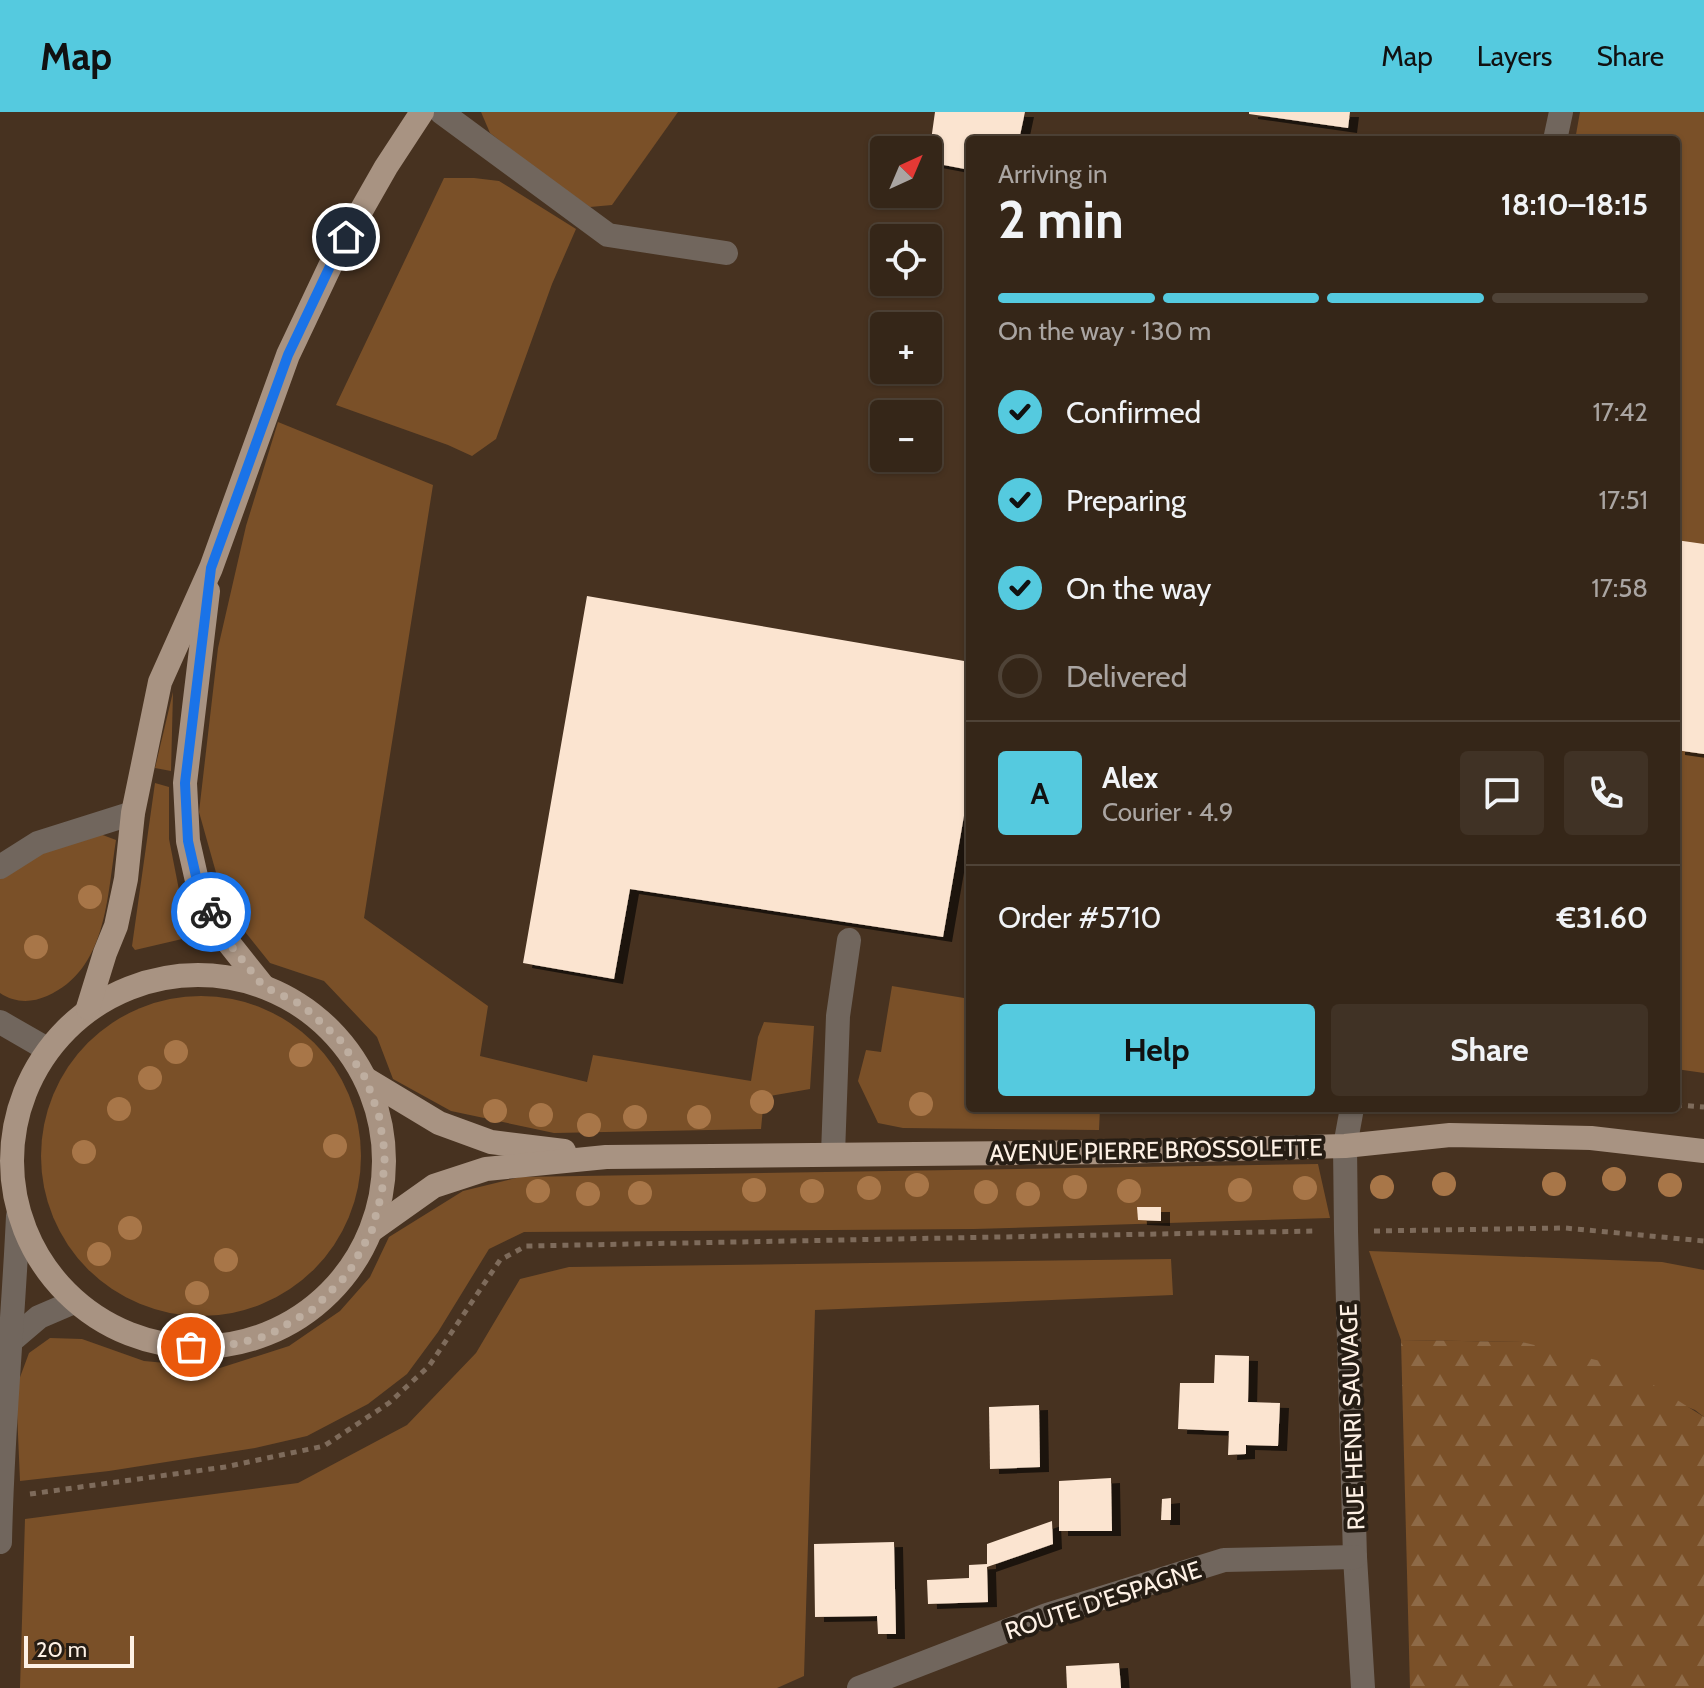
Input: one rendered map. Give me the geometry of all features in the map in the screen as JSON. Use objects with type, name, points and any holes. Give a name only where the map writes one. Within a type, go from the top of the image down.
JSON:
[{"type":"main road","points":[[88,1008],[116,926],[126,879],[133,813],[160,682],[211,568],[288,355],[333,260],[386,167],[422,112]]},
{"type":"main road","points":[[211,568],[185,783],[188,841],[200,894],[228,942],[263,986]]},
{"type":"main road","points":[[219,975],[263,986],[302,1005],[312,1014],[340,1040],[366,1079],[379,1116],[385,1154],[382,1192],[372,1230],[348,1274],[312,1310],[267,1336],[217,1348],[166,1346],[117,1330],[74,1302],[40,1263],[18,1216],[10,1159],[20,1101],[47,1049],[88,1008],[129,987],[173,976],[219,975]]},
{"type":"main road","name":"AVENUE PIERRE BROSSOLETTE","points":[[366,1079],[439,1123],[491,1142],[606,1157]]},
{"type":"main road","name":"AVENUE PIERRE BROSSOLETTE","points":[[372,1230],[434,1186],[486,1169],[606,1157],[1113,1152],[1345,1146],[1450,1135],[1591,1138],[1704,1151]]},
{"type":"street","points":[[441,112],[608,235],[726,253]]},
{"type":"street","points":[[1556,136],[1561,112]]},
{"type":"street","points":[[0,867],[38,843],[133,813]]},
{"type":"street","points":[[833,1154],[838,1016],[849,940]]},
{"type":"street","points":[[0,1022],[47,1049]]},
{"type":"street","name":"RUE HENRI SAUVAGE","points":[[1351,1112],[1345,1146],[1346,1231],[1355,1557],[1363,1688]]},
{"type":"street","points":[[0,1542],[3,1407],[12,1340],[18,1216]]},
{"type":"street","points":[[12,1340],[39,1317],[74,1302]]},
{"type":"street","name":"ROUTE D'ESPAGNE","points":[[859,1688],[1047,1615],[1224,1560],[1355,1557]]},
{"type":"path","points":[[1680,1105],[1704,1107]]},
{"type":"path","points":[[1,1498],[225,1467],[324,1446],[389,1403],[429,1366],[500,1260],[526,1246],[1565,1228],[1704,1241]]},
{"type":"green space","points":[[481,112],[678,112],[612,205],[590,207],[490,133]]},
{"type":"green space","points":[[1580,112],[1704,112],[1704,1073],[1680,1070],[1680,136],[1576,136]]},
{"type":"green space","points":[[444,178],[499,181],[576,229],[552,284],[496,439],[472,456],[336,405]]},
{"type":"green space","points":[[278,422],[433,485],[364,918],[488,1006],[480,1056],[587,1082],[593,1055],[751,1081],[758,1037],[764,1022],[814,1026],[810,1089],[764,1097],[761,1129],[554,1133],[451,1111],[393,1079],[377,1037],[324,981],[270,963],[226,908],[199,812],[218,648],[246,526]]},
{"type":"green space","points":[[173,692],[171,771],[155,768]]},
{"type":"green space","points":[[155,783],[169,787],[169,839],[179,890],[197,929],[195,936],[135,950],[132,946]]},
{"type":"green space","points":[[92,831],[116,840],[106,908],[93,950],[82,969],[67,984],[47,996],[23,1001],[11,999],[0,993],[0,876],[43,849]]},
{"type":"green space","points":[[892,986],[966,998],[966,1112],[1100,1112],[1099,1130],[903,1128],[878,1123],[858,1081],[866,1050],[881,1052]]},
{"type":"green space","points":[[201,996],[232,999],[262,1008],[303,1032],[325,1054],[349,1095],[358,1125],[361,1156],[358,1187],[349,1217],[325,1258],[303,1280],[262,1304],[232,1313],[201,1316],[170,1313],[140,1304],[99,1280],[77,1258],[53,1217],[44,1187],[41,1156],[44,1125],[53,1095],[77,1054],[99,1032],[140,1008],[170,999]]},
{"type":"green space","points":[[1318,1164],[1330,1218],[974,1229],[524,1232],[489,1249],[438,1332],[407,1374],[368,1404],[307,1436],[255,1448],[109,1471],[20,1481],[16,1388],[29,1353],[50,1338],[82,1339],[144,1361],[220,1368],[289,1346],[340,1311],[370,1277],[389,1237],[463,1191],[520,1177]]},
{"type":"green space","points":[[1369,1251],[1662,1262],[1704,1270],[1704,1417],[1695,1410],[1522,1342],[1401,1340]]},
{"type":"green space","points":[[1171,1259],[1173,1295],[815,1310],[804,1676],[777,1688],[20,1688],[25,1519],[298,1483],[407,1425],[476,1353],[520,1279],[569,1267]]},
{"type":"green space","points":[[1401,1340],[1522,1342],[1625,1367],[1704,1417],[1704,1688],[1410,1688]]},
{"type":"building","points":[[935,112],[1025,112],[1020,136],[966,136],[966,169],[942,165],[942,136],[932,136]]},
{"type":"building","points":[[1249,112],[1350,112],[1348,128]]},
{"type":"building","points":[[1680,541],[1704,544],[1704,754],[1680,751]]},
{"type":"building","points":[[587,596],[966,661],[966,804],[943,937],[630,889],[614,979],[523,963]]},
{"type":"building","points":[[1137,1207],[1161,1207],[1161,1221],[1138,1220]]},
{"type":"building","points":[[1215,1355],[1249,1356],[1248,1402],[1280,1403],[1278,1446],[1246,1445],[1246,1454],[1228,1455],[1229,1431],[1178,1429],[1180,1383],[1214,1383]]},
{"type":"building","points":[[1039,1405],[1040,1467],[990,1469],[989,1407]]},
{"type":"building","points":[[1111,1478],[1112,1531],[1059,1531],[1059,1481]]},
{"type":"building","points":[[1171,1498],[1171,1520],[1161,1520],[1162,1499]]},
{"type":"building","points":[[1052,1521],[1053,1544],[987,1567],[988,1602],[928,1604],[927,1580],[969,1578],[969,1565],[987,1564],[987,1544]]},
{"type":"building","points":[[894,1542],[896,1634],[878,1634],[877,1616],[815,1617],[814,1544]]},
{"type":"building","points":[[1119,1663],[1121,1688],[1067,1688],[1066,1666]]},
{"type":"way so far","points":[[191,1347],[217,1348],[267,1336],[312,1310],[348,1274],[372,1230],[382,1192],[385,1154],[379,1116],[366,1079],[340,1040],[302,1005],[263,986],[228,942],[211,912]]},
{"type":"route","points":[[211,912],[200,894],[188,841],[185,783],[211,568],[288,355],[346,237]]}]
